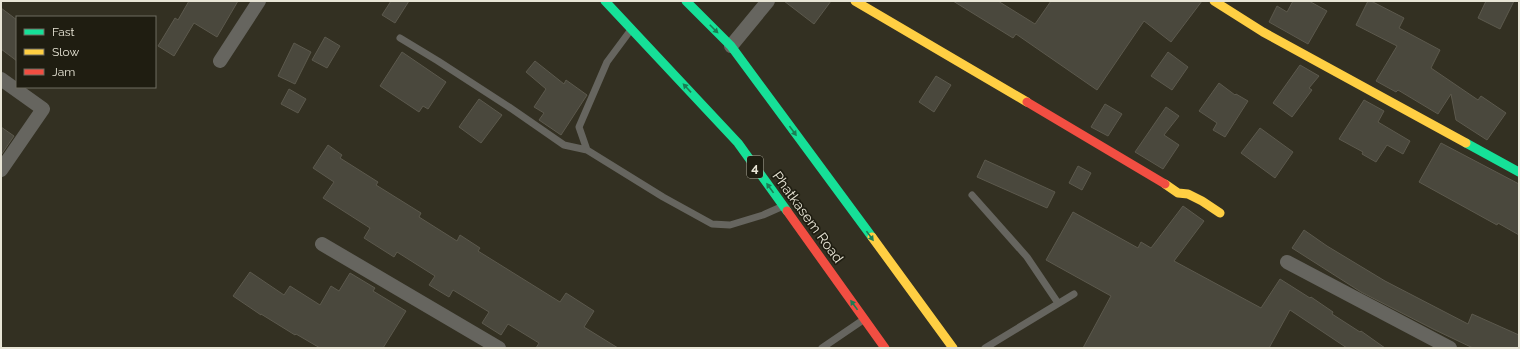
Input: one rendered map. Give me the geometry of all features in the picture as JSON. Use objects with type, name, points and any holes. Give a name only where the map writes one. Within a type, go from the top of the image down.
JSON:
[{"type":"main road","name":"Phatkasem Road","points":[[605,1],[738,143],[885,348]]},
{"type":"main road","points":[[686,1],[731,46],[953,348]]},
{"type":"main road","points":[[856,1],[1168,185],[1178,193],[1188,194],[1220,213]]},
{"type":"main road","points":[[1214,1],[1263,32],[1519,172]]},
{"type":"street","points":[[220,61],[259,1]]},
{"type":"street","points":[[731,46],[768,1]]},
{"type":"street","points":[[1,79],[43,109],[1,170]]},
{"type":"street","points":[[322,244],[499,348]]},
{"type":"street","points":[[1287,262],[1450,348]]},
{"type":"lane","points":[[587,150],[579,127],[607,62],[631,29]]},
{"type":"lane","points":[[400,38],[438,61],[564,144],[587,150],[663,197],[712,224],[730,225],[763,215],[783,206]]},
{"type":"lane","points":[[972,195],[1027,258],[1058,303]]},
{"type":"lane","points":[[985,348],[1074,294]]},
{"type":"lane","points":[[822,348],[864,319]]},
{"type":"building","points":[[189,1],[238,1],[217,37],[194,23],[174,56],[158,46],[175,18],[178,20]]},
{"type":"building","points":[[391,1],[409,1],[395,23],[382,15]]},
{"type":"building","points":[[784,1],[831,1],[814,24]]},
{"type":"building","points":[[953,1],[998,1],[1035,24],[1051,1],[1202,1],[1171,42],[1144,21],[1097,90],[1016,34],[1013,38]]},
{"type":"building","points":[[1293,1],[1309,1],[1327,11],[1308,44],[1269,22],[1277,6],[1287,12]]},
{"type":"building","points":[[1368,1],[1371,1],[1404,18],[1399,28],[1440,50],[1431,68],[1478,100],[1481,96],[1506,113],[1487,140],[1456,120],[1451,94],[1438,114],[1398,90],[1396,92],[1376,81],[1397,46],[1356,25]]},
{"type":"building","points":[[1486,1],[1514,1],[1500,29],[1478,18]]},
{"type":"building","points":[[1,8],[16,19],[16,60],[1,49]]},
{"type":"building","points":[[325,37],[340,46],[327,68],[312,60]]},
{"type":"building","points":[[294,43],[311,52],[295,84],[278,76]]},
{"type":"building","points":[[402,52],[446,82],[428,109],[423,106],[419,112],[380,86]]},
{"type":"building","points":[[1168,52],[1188,67],[1172,90],[1151,76]]},
{"type":"building","points":[[535,61],[564,84],[566,80],[587,95],[561,135],[539,120],[544,113],[534,107],[546,89],[526,72]]},
{"type":"building","points":[[1300,65],[1319,76],[1309,88],[1312,90],[1292,117],[1273,103]]},
{"type":"building","points":[[936,76],[951,85],[934,112],[919,102]]},
{"type":"building","points":[[1219,83],[1235,95],[1236,94],[1248,101],[1225,137],[1213,130],[1217,123],[1199,111]]},
{"type":"building","points":[[289,89],[306,99],[298,113],[281,104]]},
{"type":"building","points":[[479,99],[502,115],[481,143],[459,127]]},
{"type":"building","points":[[1364,100],[1384,111],[1378,122],[1410,141],[1403,154],[1387,145],[1376,162],[1362,154],[1363,152],[1339,139]]},
{"type":"building","points":[[1105,104],[1122,114],[1108,136],[1091,127]]},
{"type":"building","points":[[1166,107],[1179,116],[1164,135],[1179,145],[1163,169],[1135,152]]},
{"type":"building","points":[[1,127],[14,136],[1,155]]},
{"type":"building","points":[[1260,128],[1293,152],[1275,178],[1241,153]]},
{"type":"building","points":[[1441,143],[1519,184],[1519,235],[1498,223],[1497,225],[1419,182]]},
{"type":"building","points":[[328,145],[342,155],[340,158],[378,182],[376,185],[421,213],[419,217],[457,241],[460,235],[480,248],[478,251],[560,302],[566,293],[594,311],[584,327],[618,348],[536,348],[539,343],[508,324],[501,335],[482,323],[489,312],[453,290],[449,297],[429,285],[435,276],[397,252],[394,257],[364,238],[370,228],[323,198],[334,182],[313,168]]},
{"type":"building","points":[[985,160],[1055,192],[1047,208],[977,177]]},
{"type":"building","points":[[1078,166],[1091,173],[1082,190],[1069,183]]},
{"type":"building","points":[[1183,206],[1204,221],[1174,261],[1261,308],[1280,279],[1310,298],[1311,297],[1333,312],[1332,314],[1360,332],[1361,331],[1385,348],[1347,348],[1290,310],[1269,348],[1083,348],[1111,296],[1046,260],[1073,212],[1138,248],[1141,242],[1151,248]]},
{"type":"building","points":[[1304,230],[1327,246],[1385,281],[1468,324],[1472,314],[1519,335],[1519,348],[1473,348],[1361,292],[1292,248]]},
{"type":"building","points":[[250,272],[284,295],[290,286],[320,305],[331,286],[339,291],[350,273],[375,288],[373,291],[406,311],[383,348],[320,348],[261,315],[233,296]]},
{"type":"traffic: fast","points":[[605,1],[738,143],[787,211]]},
{"type":"traffic: fast","points":[[686,1],[731,46],[872,237]]},
{"type":"traffic: fast","points":[[1466,143],[1519,172]]},
{"type":"traffic: slow","points":[[855,1],[1027,102]]},
{"type":"traffic: slow","points":[[1214,1],[1263,32],[1466,143]]},
{"type":"traffic: slow","points":[[1165,184],[1178,193],[1188,194],[1202,201],[1220,213]]},
{"type":"traffic: slow","points":[[872,237],[953,348]]},
{"type":"traffic: jam","points":[[1027,102],[1165,184]]},
{"type":"traffic: jam","points":[[787,211],[885,348]]}]
